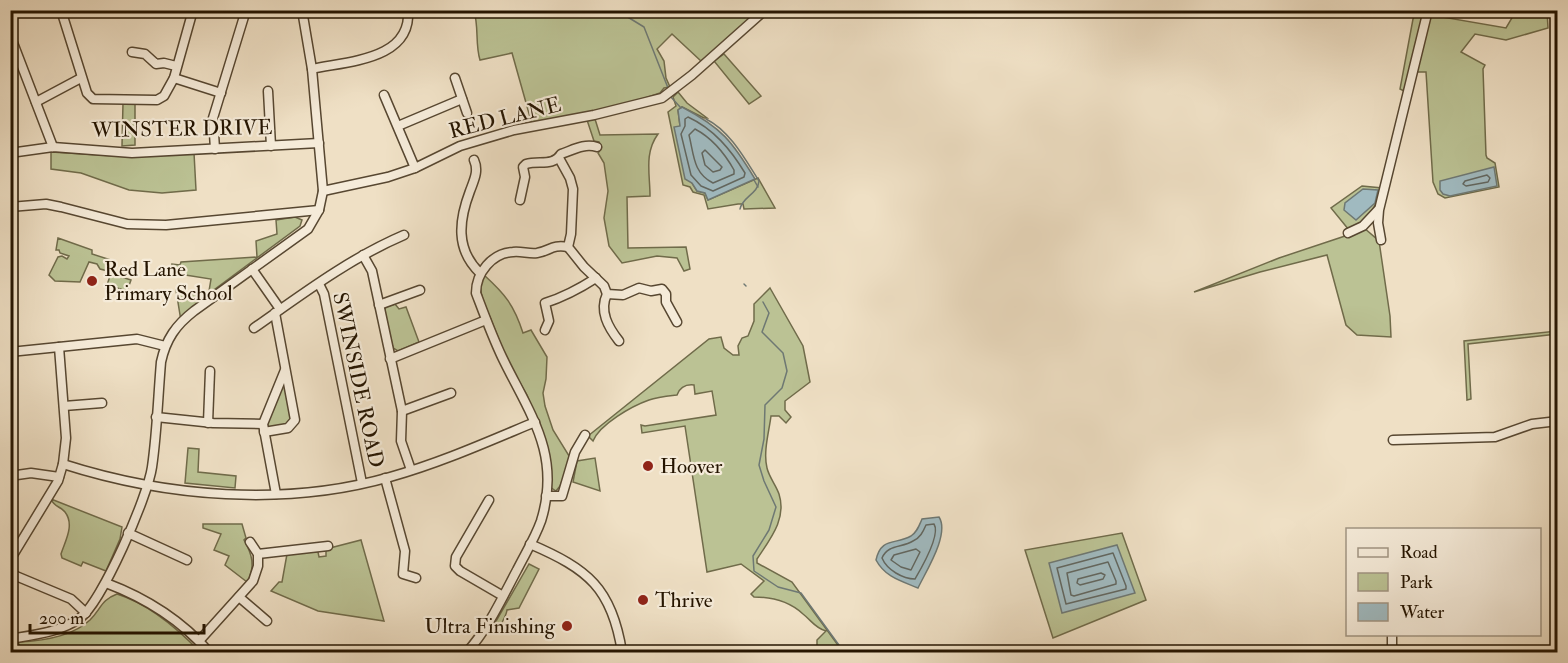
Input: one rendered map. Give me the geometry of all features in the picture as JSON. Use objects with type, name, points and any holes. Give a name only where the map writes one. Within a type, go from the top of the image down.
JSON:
[{"type":"street","points":[[61,10],[81,78],[87,93],[93,99],[157,100],[164,96],[174,78],[193,10]]},
{"type":"street","points":[[215,148],[213,117],[246,10]]},
{"type":"street","points":[[10,639],[63,627],[86,613],[106,583],[148,486],[153,466],[161,362],[165,346],[181,321],[308,228],[319,210],[323,191],[319,143],[312,69],[302,10]]},
{"type":"street","points":[[312,69],[386,52],[403,36],[407,27],[408,10]]},
{"type":"street","name":"RED LANE","points":[[323,191],[366,183],[415,168],[444,152],[514,130],[594,116],[664,97],[765,10]]},
{"type":"street","points":[[1381,240],[1378,223],[1379,210],[1428,10]]},
{"type":"street","points":[[10,34],[53,147]]},
{"type":"street","points":[[131,52],[145,54],[156,68],[164,63],[176,66]]},
{"type":"street","points":[[36,102],[81,78]]},
{"type":"street","points":[[174,78],[221,93]]},
{"type":"street","points":[[455,78],[467,113]]},
{"type":"street","points":[[268,92],[271,146]]},
{"type":"street","points":[[384,95],[415,168]]},
{"type":"street","points":[[398,126],[462,99]]},
{"type":"street","name":"WINSTER DRIVE","points":[[10,153],[53,147],[132,153],[319,143]]},
{"type":"street","points":[[520,202],[525,177],[523,167],[531,162],[550,162],[559,158],[561,153],[581,146],[597,147]]},
{"type":"street","points":[[559,158],[573,189],[571,234],[568,247]]},
{"type":"street","points":[[474,160],[477,170],[465,203],[461,230],[463,248],[468,262],[480,273]]},
{"type":"street","points":[[10,207],[53,206],[121,224],[137,225],[166,225],[319,210]]},
{"type":"street","points":[[1348,233],[1363,226],[1379,210]]},
{"type":"street","points":[[258,328],[277,311],[363,255],[379,245],[404,235]]},
{"type":"street","points":[[467,652],[484,630],[530,544],[540,521],[546,496],[546,460],[535,422],[486,320],[476,293],[476,283],[480,273],[489,264],[507,252],[539,253],[552,246],[568,247],[584,267],[604,286],[608,294]]},
{"type":"street","points":[[363,255],[370,267],[379,305],[402,411],[400,437],[411,470]]},
{"type":"street","points":[[156,417],[264,428],[288,428],[295,420],[277,311],[252,269]]},
{"type":"street","points":[[545,331],[549,321],[543,302],[557,300],[596,278]]},
{"type":"street","name":"SWINSIDE ROAD","points":[[319,284],[324,294],[362,483]]},
{"type":"street","points":[[608,294],[623,295],[639,288],[651,291],[663,289],[666,302],[677,322]]},
{"type":"street","points":[[379,305],[400,302],[420,290]]},
{"type":"street","points":[[608,294],[603,312],[610,330],[619,343]]},
{"type":"street","points":[[390,359],[486,320]]},
{"type":"street","points":[[10,352],[137,339],[165,346]]},
{"type":"street","points":[[10,560],[59,477],[63,464],[66,438],[59,347]]},
{"type":"street","points":[[276,494],[264,428],[285,369]]},
{"type":"street","points":[[208,423],[210,371]]},
{"type":"street","points":[[402,411],[451,393]]},
{"type":"street","points":[[64,406],[102,403]]},
{"type":"street","points":[[63,464],[148,486],[224,495],[276,494],[318,490],[385,478],[474,448],[535,422]]},
{"type":"street","points":[[1393,440],[1495,437],[1532,424],[1557,422]]},
{"type":"street","points":[[546,496],[562,496],[575,452],[585,435]]},
{"type":"street","points":[[10,476],[31,473],[59,477]]},
{"type":"street","points":[[385,478],[405,548],[404,574],[416,578]]},
{"type":"street","points":[[489,500],[475,518],[456,557],[456,566],[460,572],[503,596]]},
{"type":"street","points":[[128,533],[187,560]]},
{"type":"street","points":[[199,641],[253,580],[258,566],[258,554],[250,542]]},
{"type":"street","points":[[530,544],[572,564],[597,586],[607,600],[614,617],[622,652]]},
{"type":"street","points":[[258,554],[324,548]]},
{"type":"street","points":[[10,571],[16,576],[71,600],[86,613]]},
{"type":"street","points":[[106,583],[169,615],[209,652]]},
{"type":"street","points":[[239,597],[268,623]]},
{"type":"street","points":[[1392,636],[1392,652]]},
{"type":"green space","points":[[474,11],[757,11],[720,47],[701,61],[672,34],[657,49],[664,61],[666,78],[670,87],[664,88],[660,93],[630,103],[532,124],[512,53],[480,60]]},
{"type":"green space","points":[[1417,11],[1425,11],[1404,91],[1400,89],[1413,19]]},
{"type":"green space","points":[[1516,11],[1547,11],[1548,28],[1506,40],[1475,34],[1461,52],[1485,65],[1483,69],[1486,155],[1495,163],[1499,187],[1445,198],[1438,194],[1433,182],[1426,72],[1416,72],[1431,15],[1506,28]]},
{"type":"green space","points":[[724,54],[761,96],[749,104],[714,61]]},
{"type":"green space","points":[[678,92],[687,103],[707,118],[682,107],[678,110],[692,183],[697,191],[705,193],[708,200],[758,178],[775,208],[744,209],[743,204],[738,204],[708,209],[704,195],[693,192],[690,187],[683,185],[668,112],[676,106],[673,97]]},
{"type":"green space","points":[[123,103],[135,104],[135,145],[122,146]]},
{"type":"green space","points":[[595,119],[600,135],[658,134],[649,156],[650,196],[627,197],[628,248],[686,247],[690,269],[684,271],[677,258],[657,256],[622,263],[609,246],[604,218],[608,191],[604,163],[598,153],[601,149],[599,142],[594,141],[587,120]]},
{"type":"green space","points":[[51,152],[132,157],[194,153],[196,190],[162,193],[129,190],[81,173],[51,169]]},
{"type":"green space","points":[[1362,186],[1382,188],[1370,213],[1349,230],[1331,208]]},
{"type":"green space","points":[[295,217],[302,220],[300,226],[211,292],[209,291],[211,279],[173,273],[172,264],[180,265],[181,262],[257,257],[256,241],[277,234],[276,220]]},
{"type":"green space","points":[[1363,227],[1379,241],[1391,337],[1357,335],[1346,325],[1327,255],[1194,292],[1279,258],[1354,233]]},
{"type":"green space","points":[[58,238],[92,250],[92,254],[111,260],[112,274],[131,280],[127,291],[107,285],[110,276],[108,271],[89,262],[80,282],[55,281],[49,275],[58,257],[62,256],[67,259],[69,256],[56,250]]},
{"type":"green space","points":[[484,275],[508,301],[523,333],[531,330],[547,357],[543,393],[545,406],[553,430],[571,459],[556,491],[550,487],[541,429],[527,395],[508,362],[483,300],[480,287]]},
{"type":"green space","points":[[770,288],[803,346],[810,382],[785,401],[785,410],[791,417],[786,423],[779,416],[771,416],[766,462],[779,494],[781,512],[776,528],[757,559],[757,563],[792,582],[843,652],[817,652],[817,640],[826,631],[786,603],[754,597],[751,594],[764,581],[741,564],[707,572],[685,426],[642,433],[641,425],[716,415],[712,391],[695,394],[694,385],[685,386],[677,395],[652,399],[626,411],[602,428],[593,441],[588,436],[709,339],[721,337],[724,348],[733,355],[739,355],[738,346],[742,338],[748,336],[754,321],[754,304]]},
{"type":"green space","points":[[176,290],[212,298],[181,321]]},
{"type":"green space","points":[[395,304],[399,309],[406,307],[419,342],[398,351],[393,348],[384,311],[386,307]]},
{"type":"green space","points":[[1557,331],[1557,334],[1468,344],[1471,399],[1467,400],[1464,341]]},
{"type":"green space","points":[[282,383],[285,383],[292,418],[290,423],[269,428],[267,425]]},
{"type":"green space","points":[[188,448],[199,449],[198,472],[236,476],[235,488],[185,483]]},
{"type":"green space","points":[[595,458],[600,491],[573,482],[577,461]]},
{"type":"green space","points":[[51,499],[122,527],[120,539],[106,571],[83,562],[81,566],[62,558],[69,522],[65,512]]},
{"type":"green space","points":[[203,524],[242,524],[246,538],[244,540],[252,561],[247,582],[225,565],[229,556],[214,550],[221,534],[203,528]]},
{"type":"green space","points":[[1122,533],[1146,600],[1053,638],[1025,550]]},
{"type":"green space","points":[[361,540],[384,621],[318,611],[271,591],[279,582],[282,582],[287,554],[315,551],[318,552],[319,557],[326,556],[326,551],[330,548]]},
{"type":"green space","points":[[529,564],[539,569],[519,608],[507,610],[499,631],[491,630]]},
{"type":"green space","points":[[117,594],[152,611],[200,652],[23,652],[18,642],[47,639],[75,630],[90,620],[108,599]]},
{"type":"water","points":[[682,107],[717,129],[740,155],[755,179],[708,200],[705,193],[697,191],[692,183],[685,179],[674,127],[680,126],[678,110]]},
{"type":"water","points":[[1494,167],[1497,186],[1450,196],[1443,194],[1440,190],[1440,181]]},
{"type":"water","points":[[1363,189],[1378,190],[1375,203],[1356,220],[1344,210],[1345,203]]},
{"type":"water","points":[[939,517],[942,524],[939,542],[918,588],[884,571],[876,560],[881,548],[911,536],[922,519]]},
{"type":"water","points":[[1117,545],[1135,593],[1062,613],[1049,563]]},
{"type":"waterway","points":[[624,10],[626,16],[644,27],[668,88]]},
{"type":"waterway","points":[[670,96],[681,108]]},
{"type":"waterway","points":[[706,119],[730,138],[759,181],[756,189],[744,201],[740,209]]},
{"type":"waterway","points":[[754,180],[758,187]]},
{"type":"waterway","points":[[763,302],[769,313],[762,332],[783,353],[787,371],[782,388],[765,405],[764,439],[759,465],[776,507],[769,530],[753,556],[754,571],[778,587],[801,593],[844,652]]},
{"type":"place","name":"Red Lane Primary School","points":[[92,281]]},
{"type":"place","name":"Hoover","points":[[648,466]]},
{"type":"place","name":"Thrive","points":[[643,600]]},
{"type":"place","name":"Ultra Finishing","points":[[567,626]]}]
